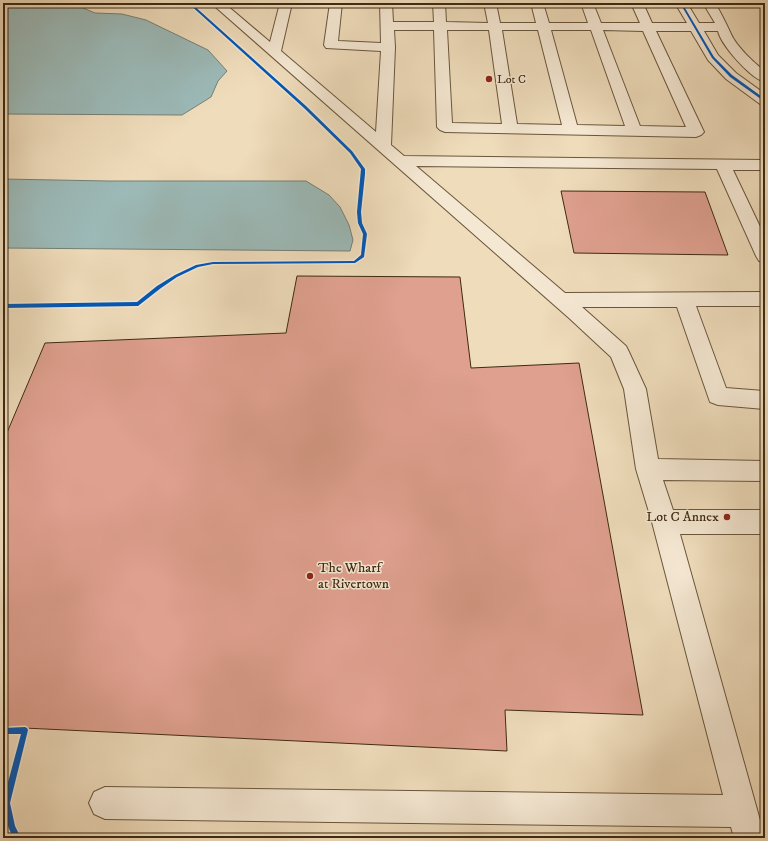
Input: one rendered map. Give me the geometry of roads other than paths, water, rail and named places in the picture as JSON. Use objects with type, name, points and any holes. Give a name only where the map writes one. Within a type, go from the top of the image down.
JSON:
[{"type":"street","points":[[105,804],[746,824],[664,522],[648,469],[635,390],[619,352],[274,52],[235,10],[217,3]]},
{"type":"street","points":[[274,52],[286,3]]},
{"type":"street","points":[[336,3],[331,45],[388,47]]},
{"type":"street","points":[[383,147],[388,47],[386,3]]},
{"type":"street","points":[[439,3],[445,127],[696,132],[650,27],[637,3]]},
{"type":"street","points":[[490,3],[510,129]]},
{"type":"street","points":[[537,3],[571,130]]},
{"type":"street","points":[[587,3],[634,131]]},
{"type":"street","points":[[681,3],[713,57],[731,76],[765,100]]},
{"type":"street","points":[[709,3],[723,27],[725,35],[749,66],[765,78]]},
{"type":"street","points":[[387,26],[723,27]]},
{"type":"street","points":[[400,161],[765,165]]},
{"type":"street","points":[[722,164],[765,256]]},
{"type":"street","points":[[684,299],[718,396],[765,400]]},
{"type":"street","points":[[560,300],[765,299]]},
{"type":"street","points":[[648,469],[765,471]]},
{"type":"street","points":[[664,522],[765,522]]},
{"type":"water","points":[[3,3],[82,3],[83,8],[95,13],[122,14],[146,20],[208,50],[227,71],[218,81],[211,97],[182,115],[3,114]]},
{"type":"water","points":[[3,179],[108,181],[306,181],[329,195],[340,207],[349,225],[353,240],[350,251],[3,248]]},
{"type":"place","name":"Lot C","points":[[489,79]]},
{"type":"place","name":"Lot C Annex","points":[[727,517]]},
{"type":"place","name":"The Wharf at Rivertown","points":[[310,576]]}]
